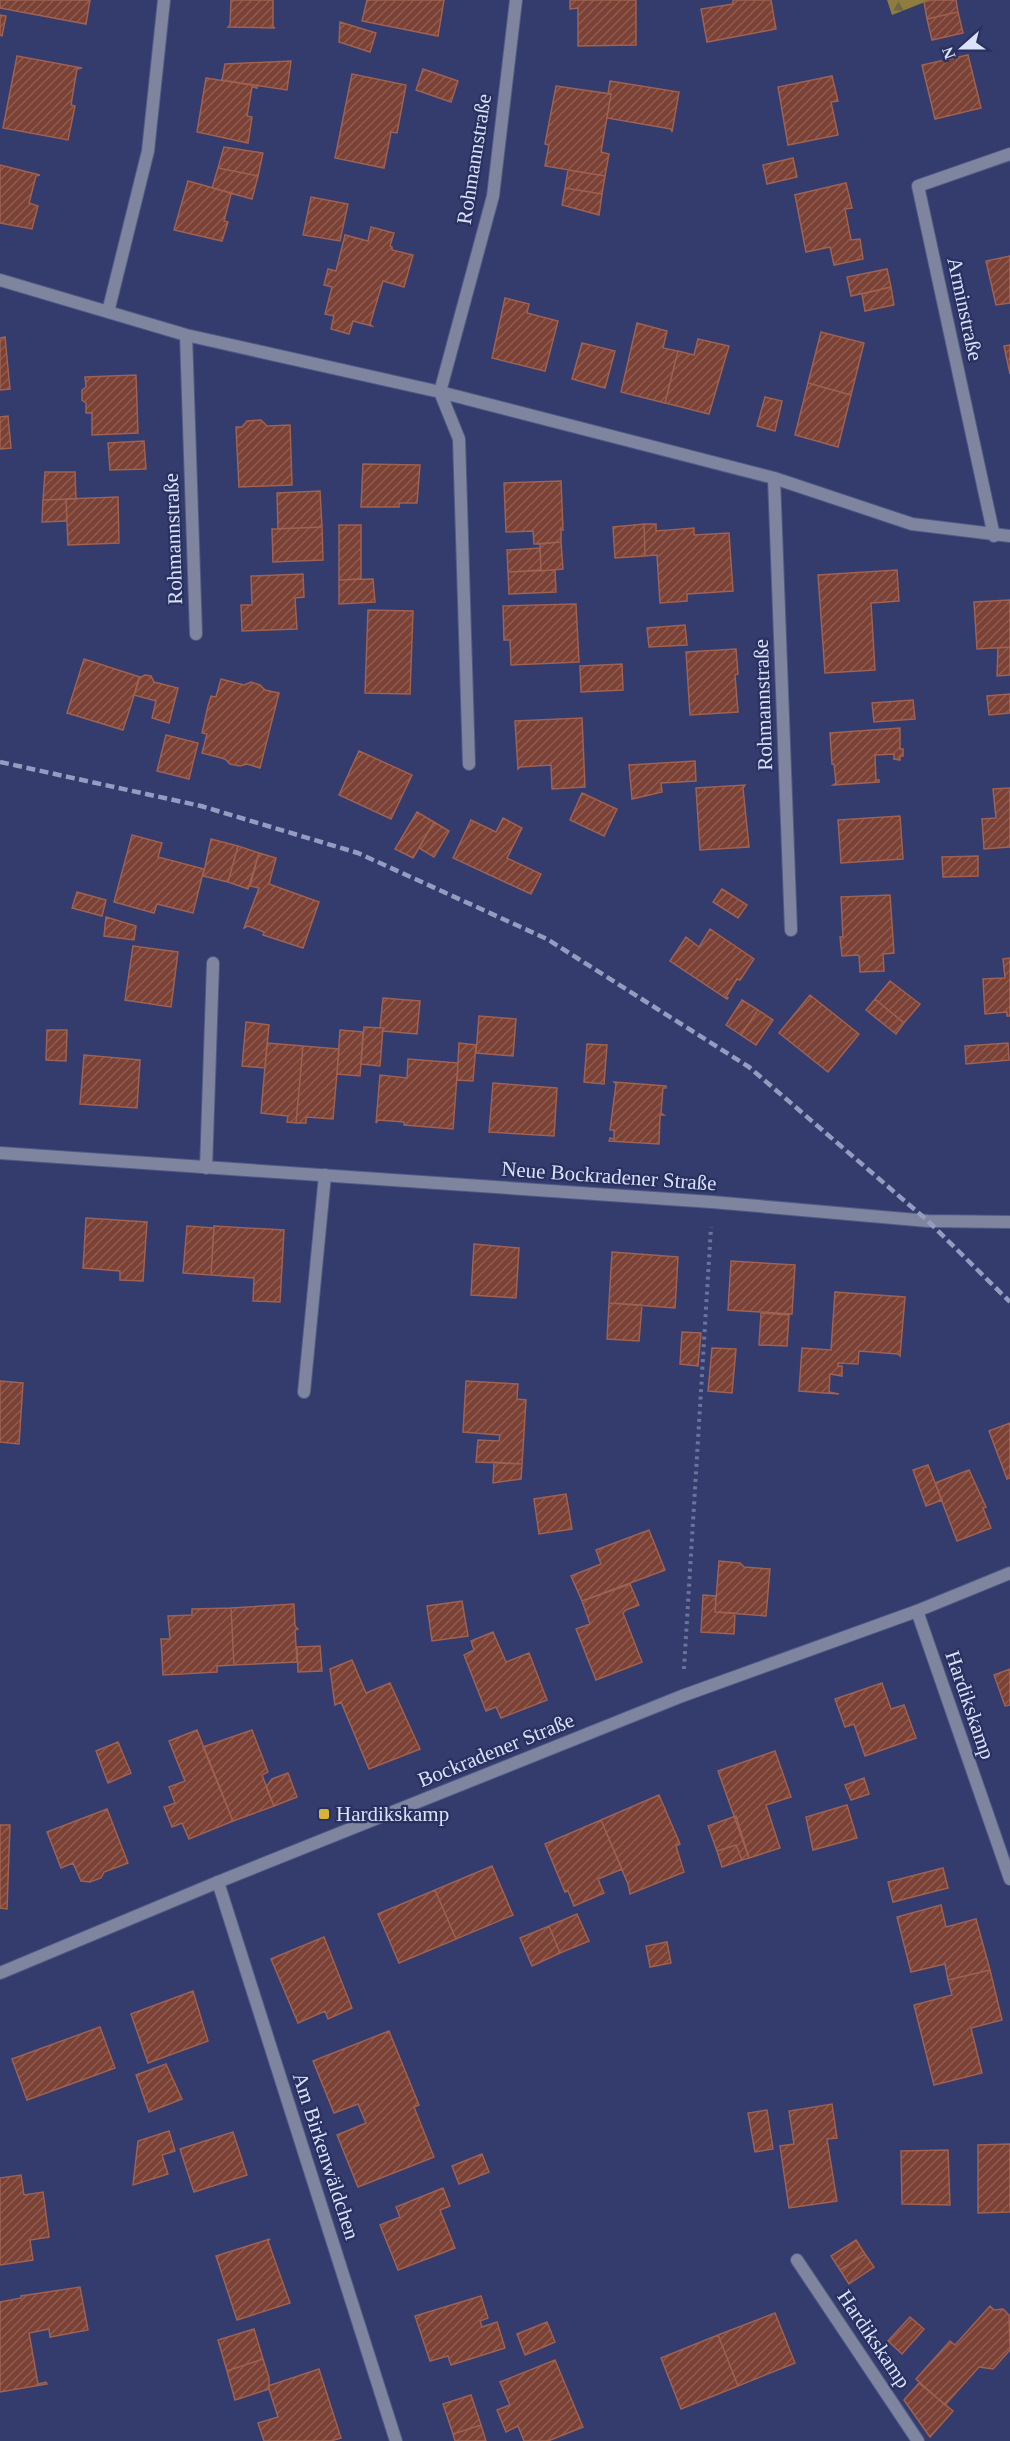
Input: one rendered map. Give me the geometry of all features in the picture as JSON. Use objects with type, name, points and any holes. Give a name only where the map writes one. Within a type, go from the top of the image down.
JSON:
[{"type":"street","points":[[108,312],[147,151],[164,0]]},
{"type":"street","name":"Rohmannstraße","points":[[440,392],[493,196],[516,0]]},
{"type":"street","name":"Arminstraße","points":[[994,536],[918,186],[1010,154]]},
{"type":"street","points":[[0,280],[186,335],[440,392],[774,478],[912,524],[994,536],[1010,536]]},
{"type":"street","name":"Rohmannstraße","points":[[186,335],[196,634]]},
{"type":"street","points":[[440,392],[459,439],[469,764]]},
{"type":"street","name":"Rohmannstraße","points":[[774,478],[791,930]]},
{"type":"street","points":[[206,1168],[213,963]]},
{"type":"street","name":"Neue Bockradener Straße","points":[[0,1153],[712,1202],[928,1221],[1010,1222]]},
{"type":"street","points":[[304,1392],[325,1175]]},
{"type":"street","name":"Bockradener Straße","points":[[0,1973],[218,1882],[682,1696],[917,1611],[1010,1573]]},
{"type":"street","name":"Hardikskamp","points":[[917,1611],[1010,1879]]},
{"type":"street","name":"Am Birkenwäldchen","points":[[218,1882],[396,2441]]},
{"type":"street","name":"Hardikskamp","points":[[797,2260],[918,2441]]},
{"type":"path","points":[[682,1696],[712,1202]]},
{"type":"green space","points":[[887,0],[930,0],[892,15]]},
{"type":"building","points":[[0,0],[90,0],[86,24],[0,8]]},
{"type":"building","points":[[231,0],[273,0],[273,27],[275,28],[228,27]]},
{"type":"building","points":[[367,0],[444,0],[438,36],[362,21]]},
{"type":"building","points":[[570,0],[636,0],[636,45],[578,46],[578,8],[570,9]]},
{"type":"building","points":[[733,0],[771,0],[776,29],[707,42],[701,9],[733,4]]},
{"type":"building","points":[[956,0],[958,12],[927,19],[924,2]]},
{"type":"building","points":[[958,12],[963,33],[932,40],[927,19]]},
{"type":"building","points":[[0,15],[6,16],[2,36],[0,35]]},
{"type":"building","points":[[340,22],[376,33],[370,52],[339,42]]},
{"type":"building","points":[[968,55],[981,108],[935,119],[922,65]]},
{"type":"building","points":[[17,56],[82,68],[77,69],[71,105],[75,106],[68,140],[3,128]]},
{"type":"building","points":[[291,61],[287,90],[222,80],[225,64]]},
{"type":"building","points":[[423,69],[458,81],[451,102],[416,90]]},
{"type":"building","points":[[352,74],[406,85],[397,133],[391,132],[384,168],[335,158]]},
{"type":"building","points":[[832,76],[838,101],[831,102],[838,135],[788,145],[778,87]]},
{"type":"building","points":[[206,78],[257,86],[257,88],[252,87],[247,116],[252,117],[248,143],[197,132]]},
{"type":"building","points":[[610,81],[679,92],[672,132],[671,129],[607,118],[611,94],[608,94]]},
{"type":"building","points":[[556,86],[611,94],[601,152],[609,154],[605,176],[545,166],[549,145],[545,144]]},
{"type":"building","points":[[224,147],[263,153],[258,176],[218,168]]},
{"type":"building","points":[[793,158],[797,177],[767,184],[763,165]]},
{"type":"building","points":[[0,165],[40,175],[36,176],[29,203],[38,206],[32,229],[0,223]]},
{"type":"building","points":[[218,168],[258,176],[252,199],[212,188]]},
{"type":"building","points":[[568,170],[605,176],[602,194],[565,188]]},
{"type":"building","points":[[188,181],[235,194],[231,194],[224,221],[228,222],[222,241],[174,230]]},
{"type":"building","points":[[846,183],[852,208],[845,209],[851,240],[860,239],[863,259],[834,265],[830,247],[806,252],[794,195]]},
{"type":"building","points":[[565,188],[602,194],[599,215],[562,205]]},
{"type":"building","points":[[311,197],[348,204],[340,241],[303,235]]},
{"type":"building","points":[[371,227],[394,233],[390,246],[392,250],[413,255],[404,287],[383,281],[370,324],[372,326],[353,321],[349,334],[331,329],[334,316],[325,314],[332,287],[324,285],[328,269],[336,271],[345,235],[368,241]]},
{"type":"building","points":[[1010,256],[1010,303],[996,305],[986,261]]},
{"type":"building","points":[[887,269],[891,287],[851,296],[847,277]]},
{"type":"building","points":[[891,287],[894,305],[865,311],[862,294]]},
{"type":"building","points":[[505,298],[529,304],[527,313],[558,321],[545,371],[492,358]]},
{"type":"building","points":[[637,323],[667,331],[663,348],[678,351],[665,403],[621,392]]},
{"type":"building","points":[[821,332],[864,343],[851,395],[808,383]]},
{"type":"building","points":[[5,337],[10,389],[0,390],[0,338]]},
{"type":"building","points":[[698,339],[729,346],[709,414],[665,403],[678,351],[694,355]]},
{"type":"building","points":[[582,343],[615,351],[605,388],[572,379]]},
{"type":"building","points":[[1010,345],[1010,374],[1004,346]]},
{"type":"building","points":[[136,375],[138,433],[92,435],[92,413],[86,413],[86,403],[82,400],[82,390],[86,387],[85,377]]},
{"type":"building","points":[[808,383],[851,395],[838,447],[795,435]]},
{"type":"building","points":[[765,397],[782,401],[775,431],[757,426]]},
{"type":"building","points":[[8,416],[11,448],[0,449],[0,417]]},
{"type":"building","points":[[261,420],[267,426],[290,425],[292,485],[239,487],[236,427],[242,427],[247,421]]},
{"type":"building","points":[[144,441],[146,469],[110,470],[108,443]]},
{"type":"building","points":[[363,464],[420,465],[417,503],[399,503],[399,507],[361,507]]},
{"type":"building","points":[[45,472],[75,472],[76,499],[43,500]]},
{"type":"building","points":[[561,481],[563,530],[561,529],[561,542],[534,544],[533,531],[506,532],[504,483]]},
{"type":"building","points":[[320,491],[322,527],[278,529],[277,493]]},
{"type":"building","points":[[118,497],[119,543],[68,545],[66,499]]},
{"type":"building","points":[[66,499],[67,521],[42,522],[43,500]]},
{"type":"building","points":[[644,524],[656,524],[656,531],[694,528],[694,535],[729,533],[733,591],[687,594],[687,601],[660,603],[657,555],[645,556]]},
{"type":"building","points":[[644,524],[645,556],[615,558],[613,527]]},
{"type":"building","points":[[339,525],[361,525],[361,579],[339,580]]},
{"type":"building","points":[[322,527],[323,560],[273,562],[272,529]]},
{"type":"building","points":[[561,542],[563,569],[541,571],[540,544]]},
{"type":"building","points":[[540,548],[541,570],[508,572],[507,550]]},
{"type":"building","points":[[555,570],[556,592],[509,594],[508,572]]},
{"type":"building","points":[[897,570],[899,601],[871,603],[875,670],[825,673],[818,575]]},
{"type":"building","points":[[303,574],[304,597],[295,598],[297,629],[242,631],[241,605],[252,605],[251,576]]},
{"type":"building","points":[[373,579],[375,602],[339,604],[339,580]]},
{"type":"building","points":[[1010,600],[1010,647],[977,649],[974,602]]},
{"type":"building","points":[[576,604],[579,662],[511,665],[510,640],[504,640],[503,606]]},
{"type":"building","points":[[368,610],[413,611],[410,694],[365,693]]},
{"type":"building","points":[[685,625],[687,645],[649,647],[647,628]]},
{"type":"building","points":[[1010,647],[1010,675],[997,676],[998,648]]},
{"type":"building","points":[[736,649],[738,674],[735,675],[738,712],[690,715],[686,652]]},
{"type":"building","points":[[84,659],[140,677],[123,730],[67,713]]},
{"type":"building","points":[[622,664],[623,690],[581,692],[580,666]]},
{"type":"building","points":[[145,675],[151,676],[154,682],[178,688],[169,723],[152,718],[156,701],[134,695],[139,678]]},
{"type":"building","points":[[221,679],[244,685],[251,682],[260,685],[265,690],[279,693],[260,768],[247,764],[240,766],[230,764],[225,759],[202,753],[207,734],[202,733],[208,706],[211,696],[216,697]]},
{"type":"building","points":[[1010,694],[1010,713],[989,715],[987,696]]},
{"type":"building","points":[[913,700],[915,719],[874,722],[872,703]]},
{"type":"building","points":[[582,718],[585,787],[552,789],[551,765],[518,769],[515,721]]},
{"type":"building","points":[[900,728],[900,749],[903,749],[903,756],[900,756],[900,760],[894,759],[894,754],[875,755],[876,780],[879,782],[833,785],[836,783],[830,733]]},
{"type":"building","points":[[166,735],[198,743],[189,779],[157,771]]},
{"type":"building","points":[[359,751],[412,775],[391,819],[339,795]]},
{"type":"building","points":[[695,761],[696,781],[661,783],[662,792],[632,799],[629,765]]},
{"type":"building","points":[[745,785],[743,788],[749,847],[700,850],[696,788]]},
{"type":"building","points":[[1010,788],[1010,847],[984,849],[982,819],[996,818],[993,789]]},
{"type":"building","points":[[582,793],[617,809],[604,836],[570,820]]},
{"type":"building","points":[[417,812],[434,822],[413,858],[395,849]]},
{"type":"building","points":[[900,816],[903,859],[841,863],[838,820]]},
{"type":"building","points":[[503,818],[522,828],[507,858],[541,874],[531,894],[453,858],[471,820],[496,832]]},
{"type":"building","points":[[434,822],[449,831],[434,857],[419,848]]},
{"type":"building","points":[[132,835],[162,843],[158,857],[204,869],[193,913],[157,904],[154,913],[114,902]]},
{"type":"building","points":[[211,839],[238,846],[228,882],[203,876]]},
{"type":"building","points":[[238,846],[259,853],[248,889],[228,882]]},
{"type":"building","points":[[259,853],[276,858],[269,884],[319,902],[303,948],[263,935],[264,932],[248,926],[244,928],[259,888],[250,886]]},
{"type":"building","points":[[978,856],[978,876],[943,877],[942,857]]},
{"type":"building","points":[[722,889],[747,905],[738,918],[713,902]]},
{"type":"building","points":[[77,892],[106,900],[102,916],[72,908]]},
{"type":"building","points":[[890,895],[894,953],[883,954],[884,971],[860,972],[859,955],[842,956],[841,897]]},
{"type":"building","points":[[106,917],[136,926],[134,940],[104,936]]},
{"type":"building","points":[[710,929],[754,959],[740,980],[737,979],[727,999],[670,961],[686,937],[699,947]]},
{"type":"building","points":[[133,946],[178,952],[171,1007],[125,1000]]},
{"type":"building","points":[[1010,958],[1010,1016],[1007,1016],[1007,1012],[985,1014],[983,979],[1005,978],[1003,959]]},
{"type":"building","points":[[890,981],[920,1004],[904,1023],[875,999]]},
{"type":"building","points":[[810,995],[859,1034],[828,1072],[779,1033]]},
{"type":"building","points":[[383,998],[420,1001],[417,1034],[383,1031],[383,1028],[380,1028]]},
{"type":"building","points":[[875,999],[904,1023],[896,1034],[866,1010]]},
{"type":"building","points":[[742,1000],[758,1010],[741,1035],[726,1025]]},
{"type":"building","points":[[758,1010],[773,1020],[756,1045],[741,1035]]},
{"type":"building","points":[[479,1016],[516,1019],[513,1056],[476,1053]]},
{"type":"building","points":[[246,1022],[269,1025],[265,1068],[242,1066]]},
{"type":"building","points":[[364,1027],[383,1028],[380,1066],[361,1064]]},
{"type":"building","points":[[47,1030],[67,1030],[66,1061],[46,1060]]},
{"type":"building","points":[[340,1030],[363,1032],[360,1076],[337,1074]]},
{"type":"building","points":[[267,1043],[303,1046],[296,1123],[287,1122],[288,1116],[261,1113]]},
{"type":"building","points":[[459,1043],[476,1045],[473,1081],[457,1080]]},
{"type":"building","points":[[1008,1043],[1009,1060],[966,1064],[965,1046]]},
{"type":"building","points":[[587,1044],[607,1045],[604,1084],[584,1082]]},
{"type":"building","points":[[303,1046],[339,1049],[333,1119],[306,1117],[306,1123],[296,1123]]},
{"type":"building","points":[[84,1055],[140,1060],[137,1108],[80,1104]]},
{"type":"building","points":[[408,1059],[458,1063],[453,1129],[404,1125],[404,1122],[378,1120],[376,1123],[380,1075],[407,1078]]},
{"type":"building","points":[[614,1082],[666,1086],[663,1088],[661,1113],[664,1115],[660,1115],[659,1144],[609,1141],[610,1138],[614,1139],[614,1130],[610,1130],[616,1084]]},
{"type":"building","points":[[493,1083],[557,1088],[554,1136],[489,1132]]},
{"type":"building","points":[[86,1218],[147,1222],[143,1281],[120,1280],[120,1271],[83,1268]]},
{"type":"building","points":[[187,1226],[214,1228],[211,1275],[183,1273]]},
{"type":"building","points":[[214,1226],[284,1230],[280,1302],[253,1301],[254,1278],[211,1275]]},
{"type":"building","points":[[474,1244],[519,1248],[516,1298],[471,1295]]},
{"type":"building","points":[[612,1252],[678,1257],[675,1308],[609,1303]]},
{"type":"building","points":[[731,1261],[795,1265],[792,1314],[728,1310]]},
{"type":"building","points":[[835,1292],[905,1297],[900,1356],[859,1351],[858,1364],[838,1363],[838,1366],[842,1366],[842,1376],[830,1374],[829,1392],[839,1394],[799,1391],[802,1348],[831,1350]]},
{"type":"building","points":[[609,1303],[642,1305],[639,1341],[607,1339]]},
{"type":"building","points":[[761,1313],[789,1315],[787,1346],[759,1345]]},
{"type":"building","points":[[682,1332],[701,1333],[698,1366],[680,1364]]},
{"type":"building","points":[[712,1348],[736,1349],[732,1393],[708,1391]]},
{"type":"building","points":[[0,1381],[23,1383],[19,1444],[0,1442]]},
{"type":"building","points":[[466,1381],[518,1384],[517,1399],[526,1400],[522,1464],[476,1462],[478,1440],[499,1441],[500,1435],[463,1432]]},
{"type":"building","points":[[1010,1423],[1010,1478],[1007,1479],[989,1431]]},
{"type":"building","points":[[494,1462],[522,1464],[521,1479],[493,1483]]},
{"type":"building","points":[[928,1465],[942,1500],[926,1506],[913,1470]]},
{"type":"building","points":[[969,1470],[986,1507],[983,1508],[991,1528],[957,1541],[935,1483]]},
{"type":"building","points":[[566,1494],[572,1529],[539,1534],[534,1499]]},
{"type":"building","points":[[649,1530],[665,1570],[582,1601],[571,1576],[601,1564],[596,1550]]},
{"type":"building","points":[[719,1561],[740,1563],[744,1567],[770,1569],[766,1616],[715,1612]]},
{"type":"building","points":[[630,1584],[639,1605],[623,1613],[642,1662],[596,1680],[576,1629],[590,1624],[582,1601]]},
{"type":"building","points":[[703,1595],[716,1596],[715,1612],[735,1613],[734,1634],[701,1632]]},
{"type":"building","points":[[462,1601],[468,1636],[432,1641],[427,1606]]},
{"type":"building","points":[[294,1604],[295,1626],[298,1629],[295,1630],[297,1662],[234,1665],[231,1608]]},
{"type":"building","points":[[231,1608],[234,1665],[217,1666],[217,1672],[163,1675],[161,1639],[170,1639],[168,1616],[192,1615],[192,1609]]},
{"type":"building","points":[[493,1632],[506,1662],[529,1653],[547,1700],[501,1718],[496,1707],[486,1711],[464,1655],[474,1650],[471,1641]]},
{"type":"building","points":[[320,1646],[322,1671],[298,1672],[297,1647]]},
{"type":"building","points":[[352,1660],[366,1693],[390,1683],[420,1749],[369,1769],[341,1702],[335,1705],[330,1669]]},
{"type":"building","points":[[1010,1669],[1010,1705],[1005,1706],[994,1675]]},
{"type":"building","points":[[882,1683],[891,1709],[904,1705],[916,1738],[865,1756],[854,1724],[845,1727],[835,1699]]},
{"type":"building","points":[[197,1730],[233,1821],[189,1839],[182,1823],[172,1827],[164,1807],[175,1803],[169,1787],[185,1781],[169,1741]]},
{"type":"building","points":[[252,1730],[268,1772],[262,1775],[274,1806],[233,1821],[203,1747]]},
{"type":"building","points":[[118,1742],[131,1773],[108,1783],[96,1751]]},
{"type":"building","points":[[775,1751],[791,1797],[766,1805],[780,1848],[749,1858],[718,1771]]},
{"type":"building","points":[[288,1773],[297,1797],[274,1806],[266,1787],[272,1779]]},
{"type":"building","points":[[864,1778],[869,1794],[851,1800],[845,1785]]},
{"type":"building","points":[[659,1795],[680,1844],[676,1846],[684,1872],[630,1894],[601,1820]]},
{"type":"building","points":[[847,1805],[857,1838],[813,1850],[806,1817]]},
{"type":"building","points":[[107,1809],[128,1863],[104,1872],[101,1878],[90,1882],[81,1881],[73,1863],[61,1868],[47,1832]]},
{"type":"building","points":[[736,1816],[749,1858],[742,1860],[736,1845],[717,1851],[708,1826]]},
{"type":"building","points":[[601,1820],[622,1869],[598,1879],[604,1893],[574,1906],[568,1891],[565,1892],[545,1844]]},
{"type":"building","points":[[0,1825],[10,1825],[7,1909],[0,1908]]},
{"type":"building","points":[[736,1845],[742,1860],[722,1867],[717,1851]]},
{"type":"building","points":[[492,1866],[513,1915],[456,1939],[435,1890]]},
{"type":"building","points":[[943,1868],[948,1888],[893,1902],[888,1882]]},
{"type":"building","points":[[435,1890],[456,1939],[399,1963],[378,1914]]},
{"type":"building","points":[[941,1905],[946,1927],[976,1919],[990,1970],[948,1980],[945,1964],[911,1972],[897,1917]]},
{"type":"building","points":[[577,1914],[589,1941],[560,1953],[549,1926]]},
{"type":"building","points":[[549,1926],[560,1953],[532,1966],[520,1938]]},
{"type":"building","points":[[324,1937],[352,2008],[328,2019],[325,2011],[298,2023],[271,1959]]},
{"type":"building","points":[[667,1942],[671,1963],[650,1967],[646,1946]]},
{"type":"building","points":[[990,1970],[1002,2020],[971,2028],[982,2073],[934,2085],[914,2005],[952,1995],[948,1980]]},
{"type":"building","points":[[193,1991],[208,2041],[148,2063],[131,2014]]},
{"type":"building","points":[[100,2027],[115,2068],[27,2100],[12,2059]]},
{"type":"building","points":[[389,2031],[419,2105],[414,2107],[434,2157],[358,2187],[337,2135],[366,2123],[358,2104],[334,2113],[313,2061]]},
{"type":"building","points":[[166,2064],[182,2099],[149,2112],[136,2075]]},
{"type":"building","points":[[832,2104],[837,2138],[827,2139],[837,2201],[789,2208],[780,2146],[794,2144],[789,2111]]},
{"type":"building","points":[[767,2110],[773,2149],[755,2152],[748,2113]]},
{"type":"building","points":[[169,2131],[175,2151],[162,2155],[168,2174],[133,2185],[138,2141]]},
{"type":"building","points":[[233,2132],[247,2175],[194,2192],[180,2149]]},
{"type":"building","points":[[1010,2144],[1010,2212],[978,2213],[978,2145]]},
{"type":"building","points":[[948,2150],[950,2205],[902,2204],[901,2151]]},
{"type":"building","points":[[482,2154],[489,2172],[459,2184],[452,2166]]},
{"type":"building","points":[[21,2175],[24,2195],[43,2192],[49,2237],[30,2240],[33,2260],[0,2265],[0,2178]]},
{"type":"building","points":[[443,2188],[450,2206],[440,2210],[455,2248],[398,2270],[380,2225],[400,2217],[396,2207]]},
{"type":"building","points":[[270,2239],[268,2241],[290,2303],[237,2320],[216,2256]]},
{"type":"building","points":[[856,2240],[865,2254],[840,2270],[831,2256]]},
{"type":"building","points":[[865,2254],[874,2267],[849,2284],[840,2270]]},
{"type":"building","points":[[80,2287],[88,2330],[50,2337],[49,2329],[29,2333],[38,2384],[46,2382],[47,2384],[0,2392],[0,2302],[21,2298],[21,2296]]},
{"type":"building","points":[[481,2296],[488,2318],[480,2321],[482,2327],[497,2322],[505,2348],[451,2365],[448,2356],[430,2361],[415,2316]]},
{"type":"building","points":[[990,2306],[994,2310],[1003,2309],[1009,2315],[1010,2350],[993,2369],[979,2367],[945,2405],[916,2379],[950,2341],[955,2345]]},
{"type":"building","points":[[775,2313],[795,2363],[738,2386],[718,2335]]},
{"type":"building","points":[[910,2317],[924,2329],[902,2354],[888,2341]]},
{"type":"building","points":[[547,2322],[555,2342],[525,2355],[517,2334]]},
{"type":"building","points":[[254,2329],[263,2359],[227,2371],[218,2340]]},
{"type":"building","points":[[718,2335],[738,2386],[681,2409],[661,2358]]},
{"type":"building","points":[[263,2359],[269,2378],[269,2389],[235,2400],[227,2371]]},
{"type":"building","points":[[555,2360],[583,2427],[548,2441],[524,2441],[518,2426],[506,2432],[497,2410],[510,2405],[500,2382]]},
{"type":"building","points":[[319,2369],[341,2438],[331,2441],[264,2441],[258,2423],[278,2417],[268,2386]]},
{"type":"building","points":[[919,2383],[953,2411],[930,2437],[904,2400]]},
{"type":"building","points":[[471,2395],[481,2425],[453,2434],[443,2404]]},
{"type":"building","points":[[481,2425],[486,2441],[455,2441],[453,2434]]},
{"type":"railway","points":[[0,762],[201,806],[358,853],[547,939],[749,1067],[928,1221],[1010,1302]]},
{"type":"place","name":"Hardikskamp","points":[[324,1814]]}]
